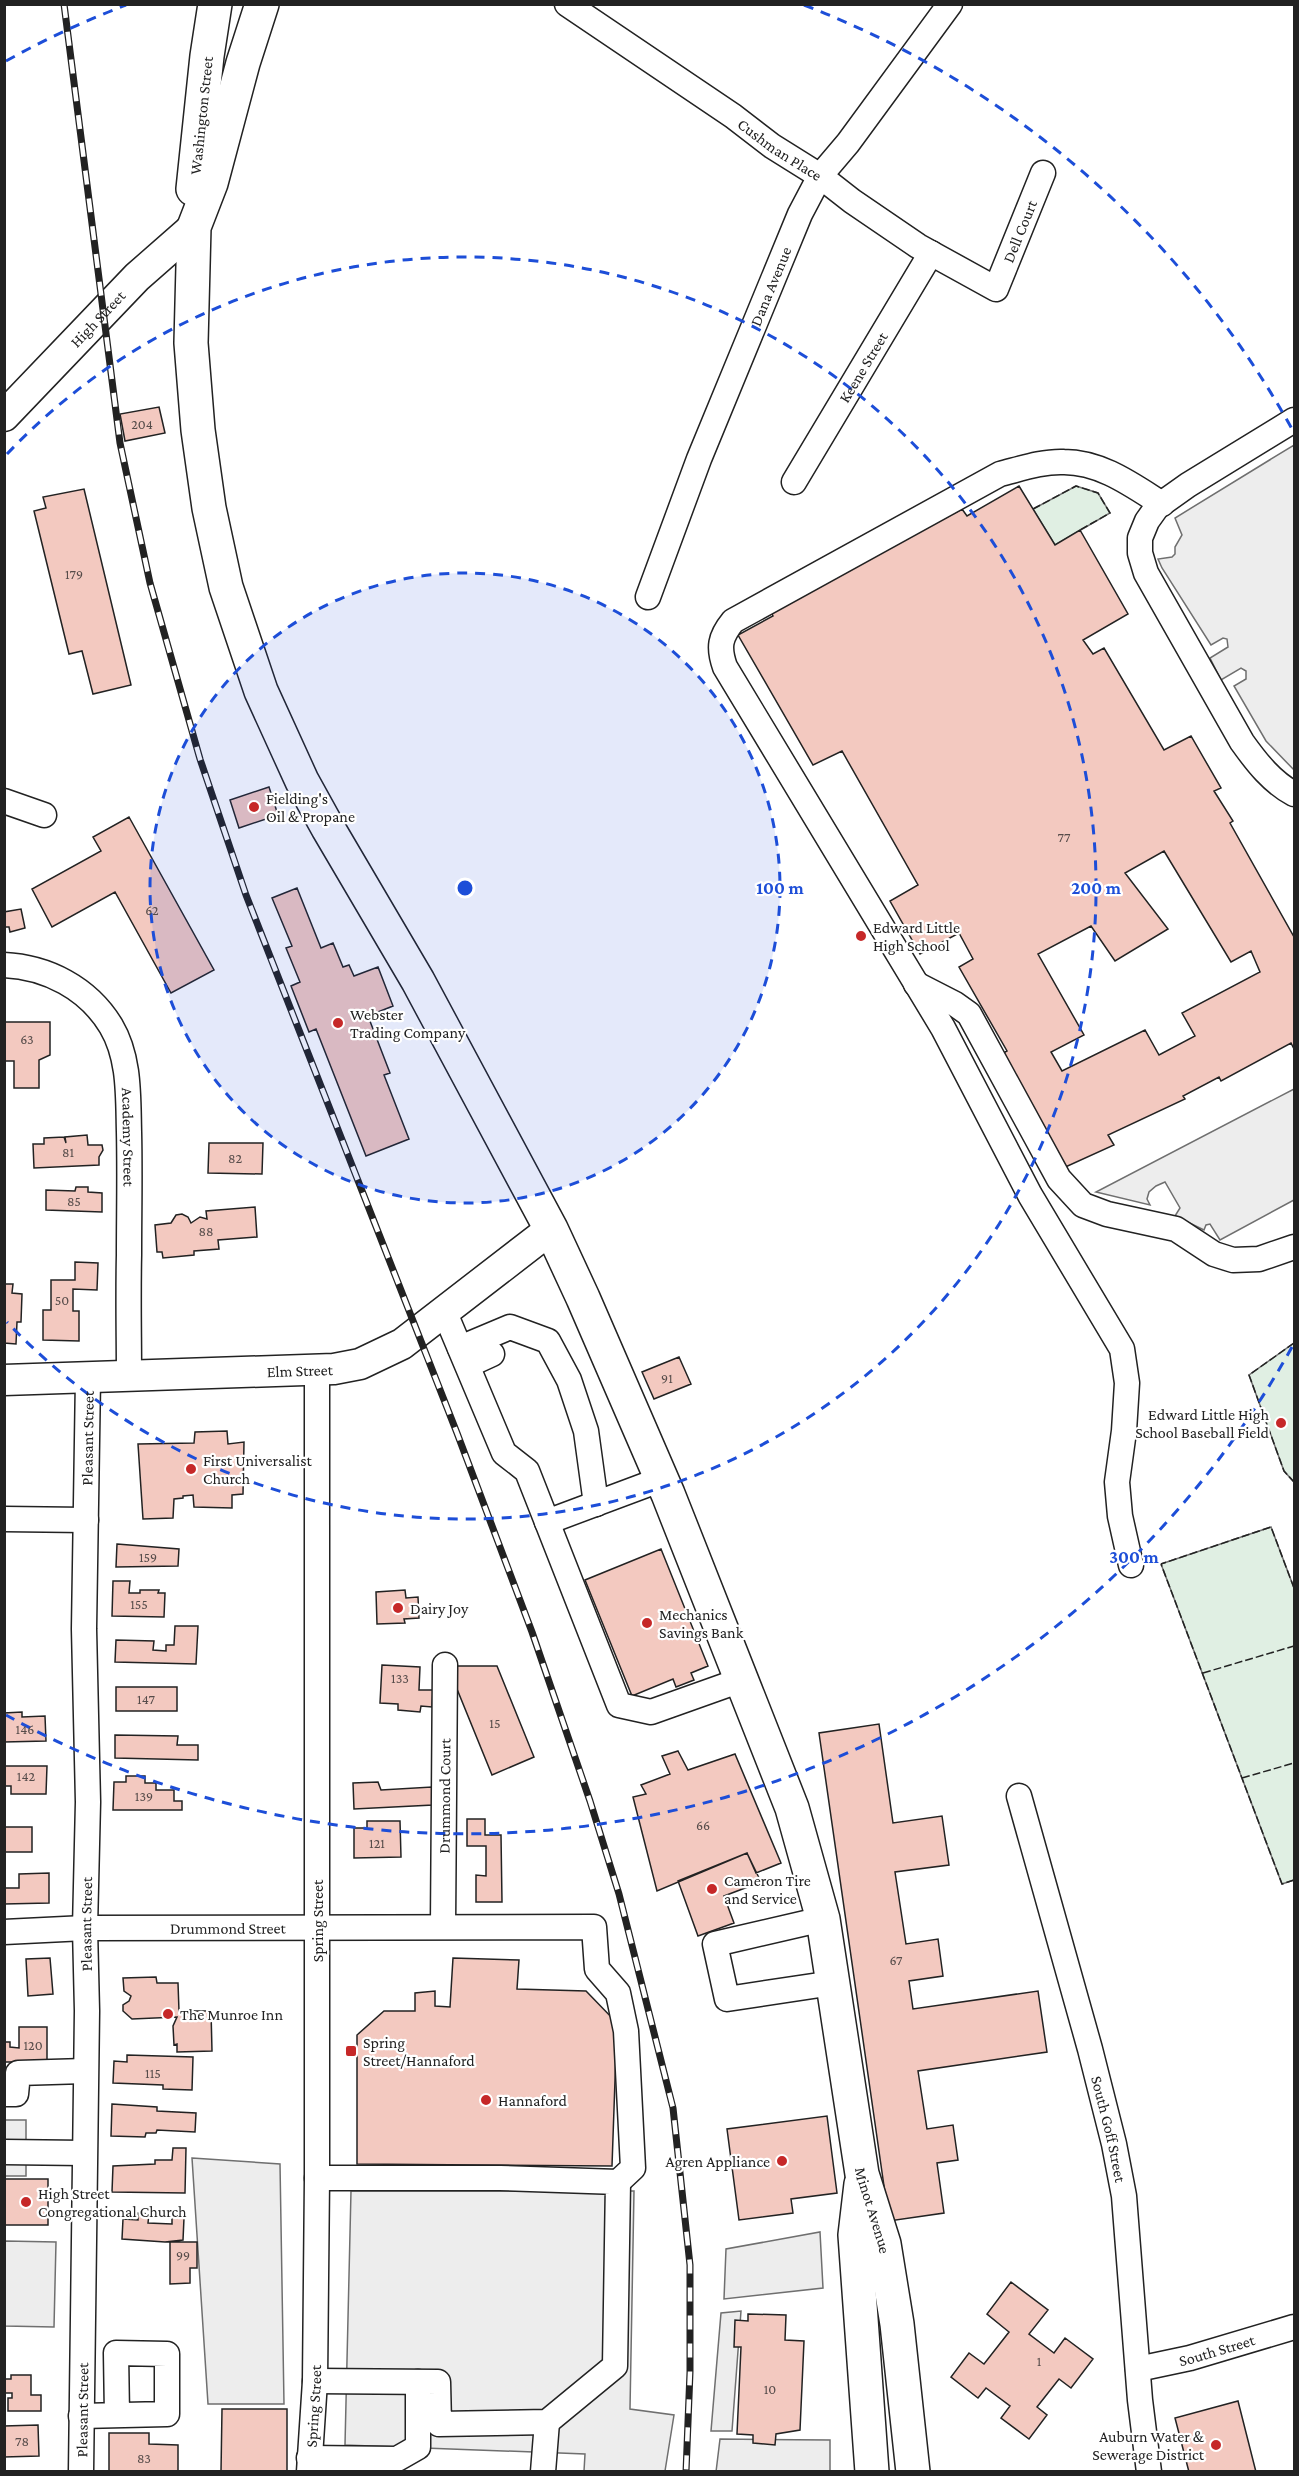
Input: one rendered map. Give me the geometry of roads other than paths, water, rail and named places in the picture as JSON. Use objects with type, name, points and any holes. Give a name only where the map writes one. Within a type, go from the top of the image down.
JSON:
[{"type":"highway","name":"Washington Street","points":[[215,4],[193,182],[194,227],[190,343],[198,430],[209,508],[224,576],[243,641],[275,723],[302,781],[418,981],[551,1229],[662,1479],[792,1808],[823,1919],[862,2174]]},
{"type":"highway","points":[[194,227],[211,183],[243,63],[262,4]]},
{"type":"highway","name":"Minot Avenue","points":[[862,2174],[855,2235],[872,2472]]},
{"type":"highway","name":"Minot Avenue","points":[[862,2174],[884,2244],[897,2324],[913,2472]]},
{"type":"main road","name":"High Street","points":[[4,416],[137,277],[194,227]]},
{"type":"main road","name":"Elm Street","points":[[4,1380],[317,1370],[351,1366],[381,1356],[402,1344],[551,1229]]},
{"type":"street","name":"Cushman Place","points":[[567,4],[733,116],[772,146],[820,176],[852,201],[931,253],[996,289]]},
{"type":"street","name":"Dana Avenue","points":[[648,597],[699,459],[722,409],[800,214],[820,176],[848,143],[950,4]]},
{"type":"street","name":"Dell Court","points":[[996,289],[1043,173]]},
{"type":"street","name":"Keene Street","points":[[794,482],[931,253]]},
{"type":"street","points":[[1294,420],[1162,504],[1147,521],[1140,538],[1140,553],[1146,573],[1252,756],[1269,776],[1294,794]]},
{"type":"street","points":[[1131,1565],[1120,1516],[1117,1482],[1124,1431],[1127,1383],[1122,1349],[1030,1195],[943,1028],[725,667],[719,650],[722,634],[733,621],[1000,474],[1039,464],[1064,461],[1087,465],[1115,475],[1162,504]]},
{"type":"street","points":[[4,801],[44,815]]},
{"type":"street","name":"Academy Street","points":[[4,965],[27,968],[55,976],[73,986],[92,1002],[111,1026],[123,1056],[128,1076],[130,1171],[129,1377]]},
{"type":"street","points":[[916,984],[955,1004],[969,1014],[1059,1179],[1083,1205],[1107,1214],[1155,1222],[1176,1229],[1214,1254],[1233,1260],[1259,1259],[1294,1247]]},
{"type":"street","points":[[445,1313],[504,1452],[528,1471],[619,1705],[651,1712],[741,1680]]},
{"type":"street","points":[[464,1357],[510,1327],[548,1341],[569,1380],[586,1431],[596,1504]]},
{"type":"street","points":[[464,1357],[500,1351],[532,1337]]},
{"type":"street","name":"Spring Street","points":[[309,2465],[315,2381],[317,2178],[317,1370]]},
{"type":"street","name":"Pleasant Street","points":[[81,2472],[88,1802],[84,1629],[88,1378]]},
{"type":"street","points":[[547,1522],[662,1479]]},
{"type":"street","points":[[4,1519],[86,1520]]},
{"type":"street","name":"Drummond Court","points":[[443,1926],[445,1665]]},
{"type":"street","name":"South Goff Street","points":[[1019,1796],[1090,2049],[1114,2144],[1124,2196],[1149,2472]]},
{"type":"street","points":[[823,1919],[715,1944],[727,1999],[833,1983]]},
{"type":"street","name":"Drummond Street","points":[[4,1932],[85,1928],[594,1927],[597,1969],[618,1993],[626,2031],[633,2168],[618,2182]]},
{"type":"street","points":[[4,2094],[16,2094],[18,2073],[85,2071]]},
{"type":"street","points":[[4,2152],[84,2153]]},
{"type":"street","points":[[315,2381],[438,2382],[439,2424],[547,2422],[615,2366],[618,2182],[500,2178],[317,2178]]},
{"type":"street","name":"South Street","points":[[1138,2369],[1190,2358],[1294,2327]]},
{"type":"street","points":[[309,2465],[398,2459],[418,2447],[418,2382]]},
{"type":"street","points":[[81,2416],[117,2415]]},
{"type":"street","points":[[543,2472],[547,2422]]},
{"type":"railway","points":[[64,4],[120,443],[150,583],[200,759],[246,895],[457,1433],[532,1632],[619,1894],[673,2108],[690,2265],[690,2372],[686,2472]]},
{"type":"place","name":"Fielding's Oil & Propane","points":[[254,807]]},
{"type":"place","name":"Edward Little High School","points":[[861,936]]},
{"type":"place","name":"Webster Trading Company","points":[[338,1023]]},
{"type":"place","name":"Edward Little High School Baseball Field","points":[[1281,1423]]},
{"type":"place","name":"First Universalist Church","points":[[191,1469]]},
{"type":"place","name":"Dairy Joy","points":[[398,1608]]},
{"type":"place","name":"Mechanics Savings Bank","points":[[647,1623]]},
{"type":"place","name":"Cameron Tire and Service","points":[[712,1889]]},
{"type":"place","name":"The Munroe Inn","points":[[168,2014]]},
{"type":"place","name":"Spring Street/Hannaford","points":[[351,2051]]},
{"type":"place","name":"Hannaford","points":[[486,2100]]},
{"type":"place","name":"Agren Appliance","points":[[782,2161]]},
{"type":"place","name":"High Street Congregational Church","points":[[26,2202]]},
{"type":"place","name":"Auburn Water & Sewerage District","points":[[1216,2445]]}]
